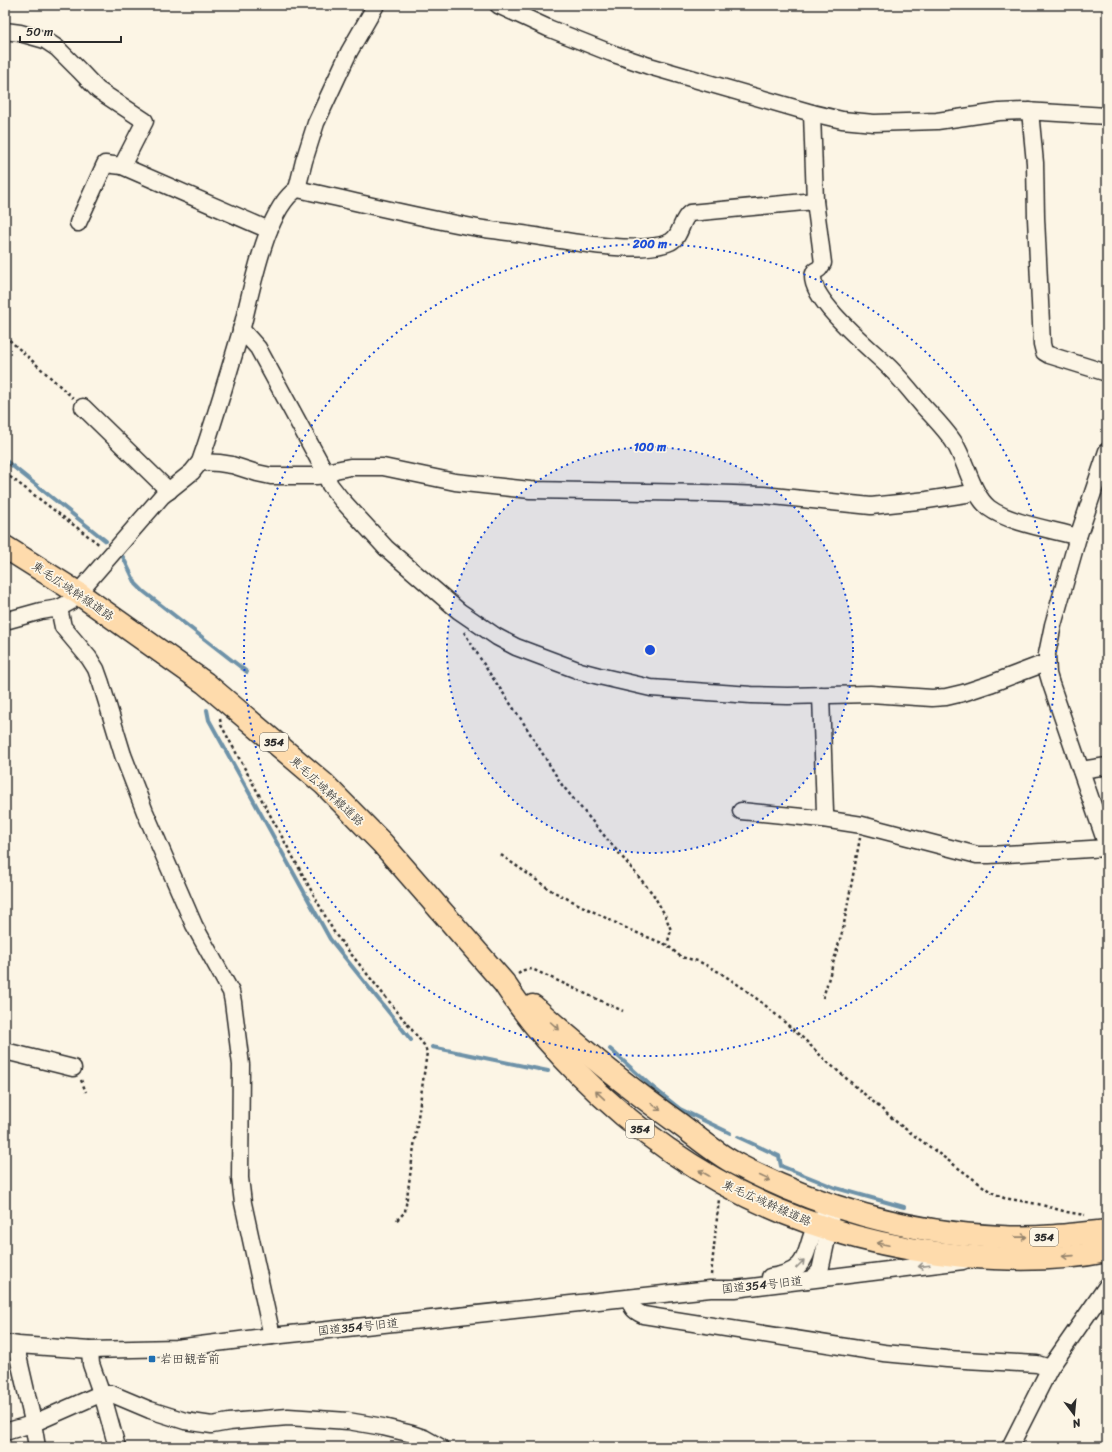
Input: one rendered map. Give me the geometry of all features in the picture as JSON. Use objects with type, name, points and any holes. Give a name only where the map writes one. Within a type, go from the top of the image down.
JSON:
[{"type":"highway","name":"東毛広域幹線道路","points":[[5,547],[78,593],[205,683],[324,784],[382,843],[504,983],[519,1007],[551,1046],[600,1095],[642,1131],[673,1154],[720,1182],[753,1199],[822,1227],[883,1244],[923,1251],[990,1258],[1024,1258],[1107,1251]]},
{"type":"highway","name":"東毛広域幹線道路","points":[[504,983],[522,996],[607,1071],[724,1157],[814,1199],[893,1222],[954,1234],[1002,1238],[1071,1236],[1107,1231]]},
{"type":"street","points":[[297,189],[316,123],[349,52],[376,5]]},
{"type":"street","points":[[498,5],[548,28],[611,53],[649,66],[812,114],[842,120],[874,123],[937,121],[999,112],[1030,111],[1107,116]]},
{"type":"street","points":[[5,31],[20,33],[45,40],[68,59],[98,90],[145,121],[122,166]]},
{"type":"street","points":[[1030,111],[1035,163],[1036,218],[1042,344],[1044,352],[1049,355],[1107,373]]},
{"type":"street","points":[[812,114],[815,202],[823,263],[815,271],[813,277],[820,295],[827,306],[848,328],[891,369],[955,444],[976,491],[984,504],[1004,516],[1018,521],[1078,537]]},
{"type":"street","points":[[78,223],[105,164],[122,166],[269,230]]},
{"type":"street","points":[[5,621],[41,611],[59,608],[70,602],[162,496],[192,472],[200,462],[241,329],[250,290],[269,230],[290,193],[297,189],[479,228],[572,243],[635,247],[654,246],[670,241],[677,236],[683,220],[690,213],[815,202]]},
{"type":"street","points":[[241,329],[258,348],[322,466],[330,485],[340,499],[386,548],[459,611],[497,637],[516,647],[580,671],[651,688],[751,695],[870,694],[914,697],[946,697],[983,686],[1040,665],[1047,664]]},
{"type":"street","points":[[83,407],[169,491]]},
{"type":"street","points":[[741,811],[824,819],[862,825],[977,855],[989,856],[1107,847],[1051,684],[1047,664],[1048,647],[1053,625],[1078,537],[1107,451]]},
{"type":"street","points":[[200,462],[232,465],[271,476],[306,477],[325,475],[335,470],[350,467],[383,467],[455,482],[530,490],[748,495],[810,499],[872,506],[927,500],[976,491]]},
{"type":"street","points":[[59,608],[63,626],[96,669],[123,755],[145,812],[194,925],[231,992],[241,1065],[240,1178],[243,1202],[272,1336]]},
{"type":"street","points":[[821,695],[824,819]]},
{"type":"street","points":[[1081,770],[1107,766]]},
{"type":"street","points":[[5,1050],[73,1068]]},
{"type":"street","name":"国道354号旧道","points":[[710,1289],[735,1282],[778,1276],[791,1271],[800,1265],[822,1227],[832,1205]]},
{"type":"street","name":"国道354号旧道","points":[[12,1344],[90,1350],[176,1348],[272,1336],[710,1289],[736,1289],[807,1280],[813,1278],[820,1271],[822,1227]]},
{"type":"street","points":[[807,1280],[990,1258]]},
{"type":"street","points":[[1010,1447],[1050,1368],[1106,1291]]},
{"type":"street","points":[[630,1298],[633,1310],[643,1315],[884,1353],[947,1359],[1037,1364],[1050,1368]]},
{"type":"street","points":[[12,1344],[18,1356],[37,1447]]},
{"type":"street","points":[[90,1350],[91,1364],[117,1447]]},
{"type":"street","points":[[5,1432],[32,1424],[100,1394],[112,1394],[150,1410],[185,1421],[212,1425],[229,1422],[288,1417],[348,1421],[412,1434],[424,1438],[440,1447]]},
{"type":"path","points":[[5,336],[83,407]]},
{"type":"path","points":[[5,473],[112,554]]},
{"type":"path","points":[[459,611],[457,617],[458,624],[523,722],[562,785],[653,894],[665,915],[671,930],[667,945]]},
{"type":"path","points":[[221,696],[218,708],[221,725],[335,934],[424,1045],[427,1052],[405,1212],[395,1222]]},
{"type":"path","points":[[823,998],[843,929],[862,825]]},
{"type":"path","points":[[500,855],[552,891],[630,930],[667,945],[681,957],[698,961],[719,972],[766,1006],[900,1125],[991,1192],[1004,1198],[1038,1204],[1067,1212],[1088,1215]]},
{"type":"path","points":[[504,983],[524,970],[532,969],[623,1012]]},
{"type":"path","points":[[710,1289],[720,1182]]},
{"type":"waterway","points":[[5,460],[106,541]]},
{"type":"waterway","points":[[123,557],[136,584],[143,591],[247,672]]},
{"type":"waterway","points":[[207,710],[209,720],[330,939],[411,1040]]},
{"type":"waterway","points":[[432,1047],[548,1071]]},
{"type":"waterway","points":[[610,1049],[650,1085],[680,1109],[730,1133]]},
{"type":"waterway","points":[[738,1137],[779,1156],[781,1166],[836,1188],[904,1207]]},
{"type":"place","name":"岩田観音前","points":[[152,1359]]}]
